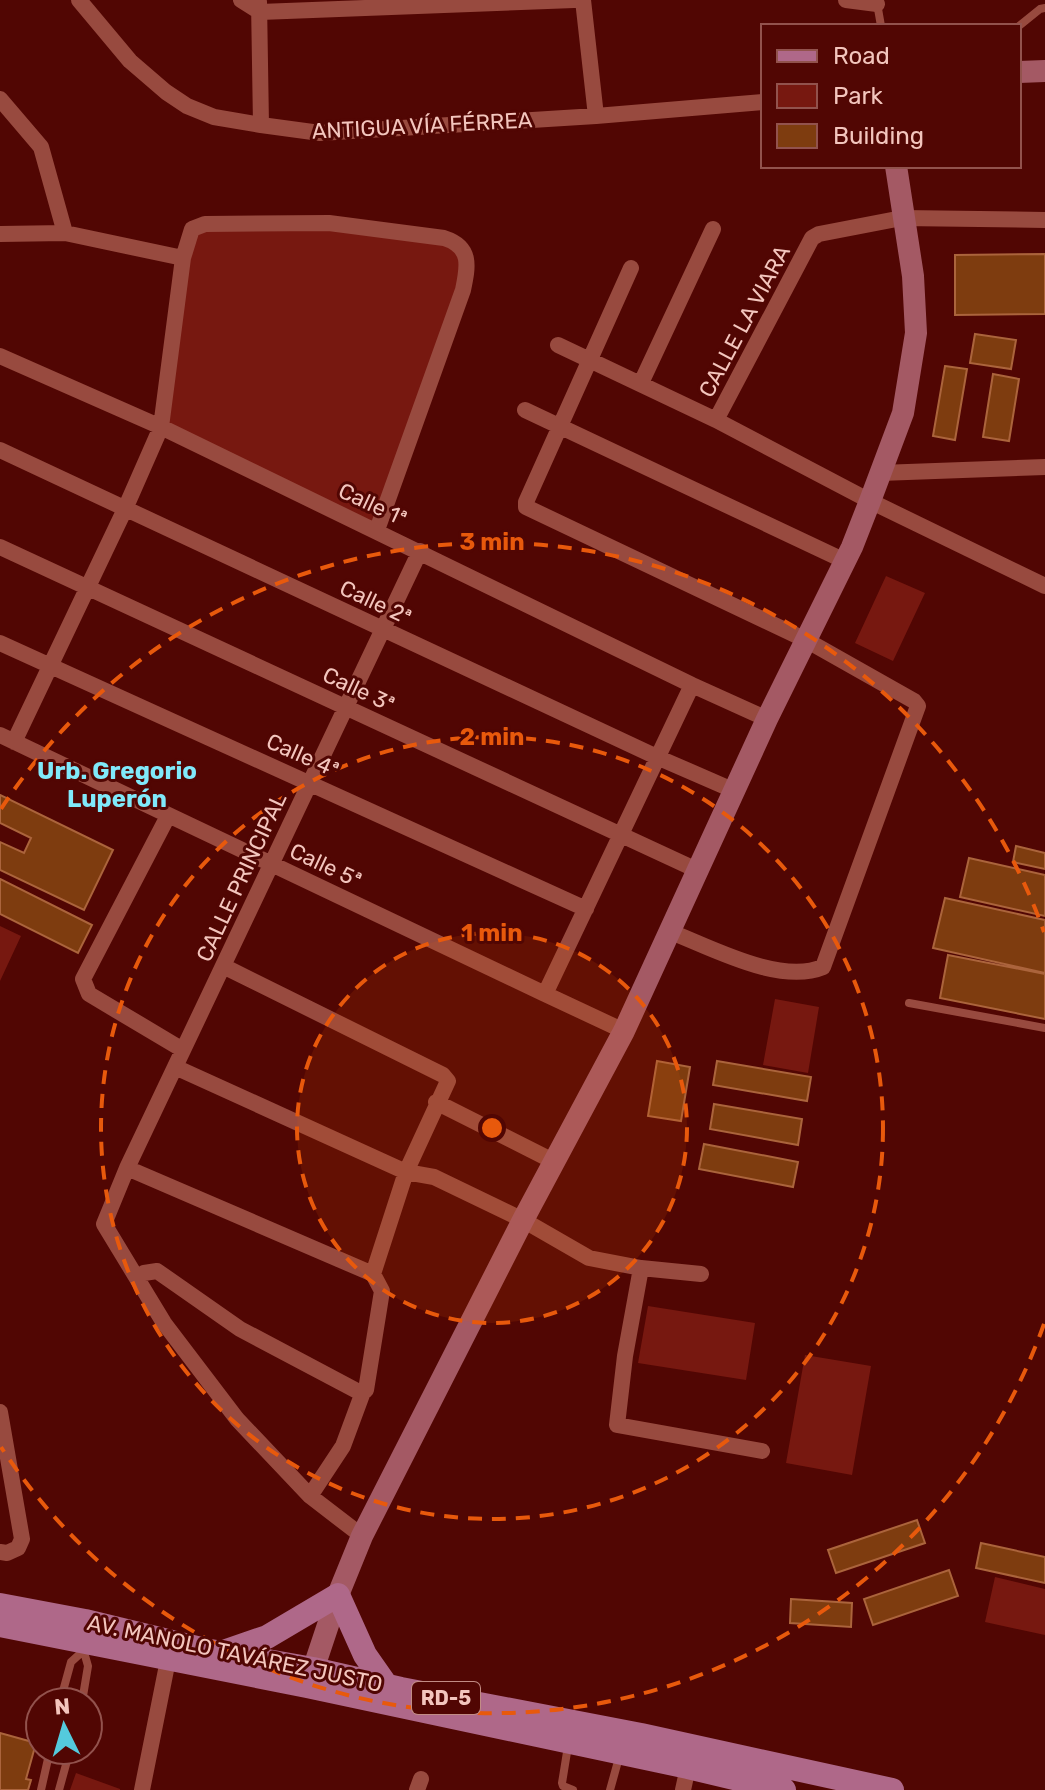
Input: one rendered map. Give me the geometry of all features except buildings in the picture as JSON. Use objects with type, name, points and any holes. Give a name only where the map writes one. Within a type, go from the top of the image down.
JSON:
[{"type":"main road","points":[[224,1651],[267,1637],[338,1595],[365,1655],[386,1685]]},
{"type":"main road","name":"AV. MANOLO TAVÁREZ JUSTO","points":[[0,1605],[83,1638],[168,1660],[386,1685],[641,1735],[892,1790]]},
{"type":"main road","name":"AV. MANOLO TAVÁREZ JUSTO","points":[[0,1625],[83,1638],[224,1651],[310,1678],[620,1753],[686,1778],[784,1790]]},
{"type":"street","name":"ANTIGUA VÍA FÉRREA","points":[[79,0],[130,61],[166,92],[187,106],[214,117],[261,125],[320,133],[761,102]]},
{"type":"street","points":[[241,0],[260,6],[574,0]]},
{"type":"street","points":[[583,0],[596,116]]},
{"type":"street","points":[[846,0],[877,2]]},
{"type":"street","points":[[260,6],[261,125]]},
{"type":"street","points":[[1021,72],[1045,71]]},
{"type":"street","points":[[0,99],[41,147],[65,233]]},
{"type":"street","points":[[310,1678],[362,1536],[523,1220],[624,1031],[767,719],[845,561],[870,501],[903,413],[916,333],[913,276],[896,168]]},
{"type":"street","name":"CALLE LA VIARA","points":[[716,420],[812,238],[902,218],[1045,220]]},
{"type":"street","points":[[7,738],[50,665],[161,427],[183,258],[192,229],[205,224],[237,222],[329,223],[444,238],[458,243],[462,248],[467,263],[463,290],[377,530]]},
{"type":"street","points":[[641,383],[713,229]]},
{"type":"street","points":[[0,234],[65,233],[183,258]]},
{"type":"street","points":[[631,268],[526,507],[806,640],[918,706],[823,967],[809,973],[783,972],[671,932]]},
{"type":"street","points":[[558,345],[716,420],[870,501],[1045,586]]},
{"type":"street","name":"Calle 1ª","points":[[0,356],[161,427],[767,719]]},
{"type":"street","points":[[525,410],[845,561]]},
{"type":"street","name":"Calle 2ª","points":[[0,450],[735,791]]},
{"type":"street","points":[[880,473],[1045,467]]},
{"type":"street","name":"Calle 3ª","points":[[0,547],[699,871]]},
{"type":"street","name":"CALLE PRINCIPAL","points":[[137,1278],[104,1224],[127,1168],[420,551]]},
{"type":"street","name":"Calle 4ª","points":[[0,643],[586,909]]},
{"type":"street","points":[[545,994],[692,685]]},
{"type":"street","name":"Calle 5ª","points":[[7,738],[624,1031]]},
{"type":"street","points":[[168,816],[83,979],[89,994],[183,1050]]},
{"type":"street","points":[[223,966],[443,1075],[448,1081],[406,1172],[373,1274]]},
{"type":"street","points":[[175,1067],[406,1172],[434,1177],[523,1220],[589,1258],[641,1268],[701,1274]]},
{"type":"street","points":[[436,1102],[555,1162]]},
{"type":"street","points":[[127,1168],[373,1274],[382,1291],[366,1390],[343,1446],[310,1496]]},
{"type":"street","points":[[641,1268],[625,1356],[617,1425],[762,1451]]},
{"type":"street","points":[[362,1536],[310,1496],[237,1419],[164,1323],[137,1278],[144,1273],[157,1271],[240,1329],[363,1392]]},
{"type":"street","points":[[0,1412],[22,1539],[18,1548],[4,1552]]},
{"type":"street","points":[[142,1790],[168,1660]]},
{"type":"lane","points":[[877,2],[881,24]]},
{"type":"lane","points":[[1021,24],[1045,8]]},
{"type":"lane","points":[[909,1003],[1045,1028]]},
{"type":"lane","points":[[64,1686],[71,1662],[83,1638]]},
{"type":"lane","points":[[83,1638],[88,1666],[85,1686]]},
{"type":"lane","points":[[568,1742],[562,1783],[573,1790]]},
{"type":"lane","points":[[610,1790],[620,1753]]},
{"type":"lane","points":[[41,1790],[46,1766]]},
{"type":"lane","points":[[59,1790],[66,1766]]},
{"type":"green space","points":[[237,222],[444,238],[467,263],[377,530],[161,427],[192,229]]},
{"type":"green space","points":[[886,576],[925,593],[893,661],[855,643]]},
{"type":"green space","points":[[0,926],[21,936],[0,981]]},
{"type":"green space","points":[[775,999],[819,1007],[808,1073],[763,1065]]},
{"type":"green space","points":[[648,1306],[755,1323],[746,1380],[638,1363]]},
{"type":"green space","points":[[805,1355],[871,1366],[852,1475],[786,1463]]},
{"type":"green space","points":[[995,1577],[1045,1589],[1045,1635],[985,1622]]},
{"type":"green space","points":[[76,1773],[120,1789],[120,1790],[70,1790]]},
{"type":"district","name":"Urb. Gregorio Luperón","points":[[117,785]]}]
